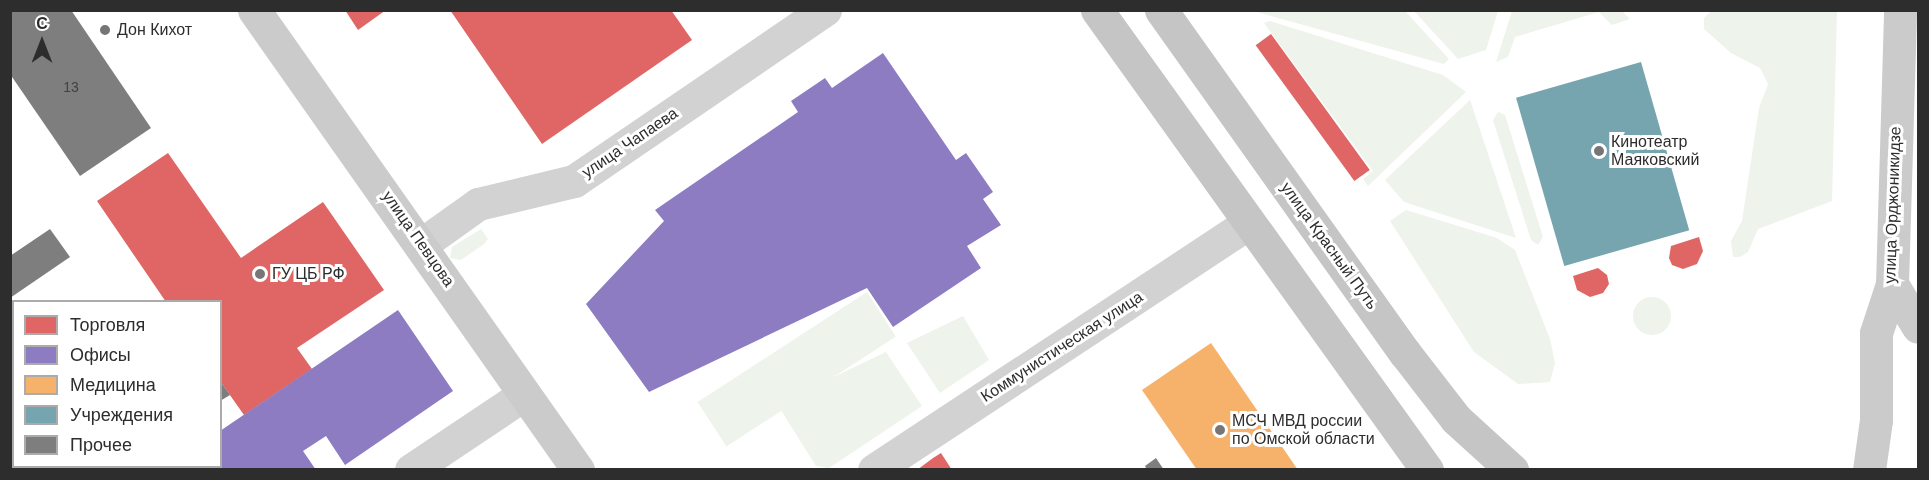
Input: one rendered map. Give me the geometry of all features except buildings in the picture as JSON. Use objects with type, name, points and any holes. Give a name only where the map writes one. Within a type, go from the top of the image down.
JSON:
[{"type":"main road","points":[[1097,10],[1427,470]]},
{"type":"main road","name":"улица Красный Путь","points":[[1161,10],[1405,353],[1456,419],[1512,470]]},
{"type":"street","name":"улица Певцова","points":[[254,10],[422,244],[524,395],[578,470]]},
{"type":"street","name":"улица Чапаева","points":[[422,244],[478,204],[574,181],[825,10]]},
{"type":"street","name":"улица Орджоникидзе","points":[[1869,470],[1876,420],[1876,333],[1892,284],[1900,10]]},
{"type":"street","name":"Коммунистическая улица","points":[[874,470],[1248,223]]},
{"type":"street","points":[[1892,284],[1918,327]]},
{"type":"street","points":[[411,470],[524,395]]},
{"type":"shaded area","points":[[1712,10],[1837,11],[1832,201],[1758,229],[1748,252],[1740,257],[1733,257],[1731,241],[1742,221],[1759,108],[1768,84],[1760,68],[1731,53],[1704,29],[1704,18]]},
{"type":"shaded area","points":[[1253,11],[1405,11],[1449,59],[1444,64]]},
{"type":"shaded area","points":[[1414,11],[1498,11],[1486,50],[1458,59]]},
{"type":"shaded area","points":[[1512,11],[1622,11],[1630,19],[1612,25],[1599,12],[1515,37],[1508,57],[1496,62]]},
{"type":"shaded area","points":[[1270,21],[1443,75],[1466,92],[1368,186],[1363,179],[1373,171],[1264,23]]},
{"type":"shaded area","points":[[1470,100],[1516,238],[1404,202],[1385,180]]},
{"type":"shaded area","points":[[1498,112],[1505,115],[1543,237],[1538,245],[1531,240],[1493,120]]},
{"type":"shaded area","points":[[1406,210],[1497,238],[1515,250],[1550,339],[1555,363],[1550,382],[1518,384],[1474,352],[1390,221]]},
{"type":"shaded area","points":[[481,229],[488,239],[484,244],[461,260],[450,258],[452,247]]},
{"type":"shaded area","points":[[867,292],[896,336],[726,446],[698,402]]},
{"type":"shaded area","points":[[1652,297],[1665,303],[1671,316],[1665,329],[1652,335],[1639,329],[1633,316],[1639,303]]},
{"type":"shaded area","points":[[963,316],[989,360],[940,393],[907,343]]},
{"type":"shaded area","points":[[886,352],[922,406],[829,468],[816,466],[777,404]]},
{"type":"place","name":"Дон Кихот","points":[[105,30]]},
{"type":"place","name":"Кинотеатр Маяковский","points":[[1599,151]]},
{"type":"place","name":"ГУ ЦБ РФ","points":[[260,274]]},
{"type":"place","name":"МСЧ МВД россии по Омской области","points":[[1220,430]]}]
